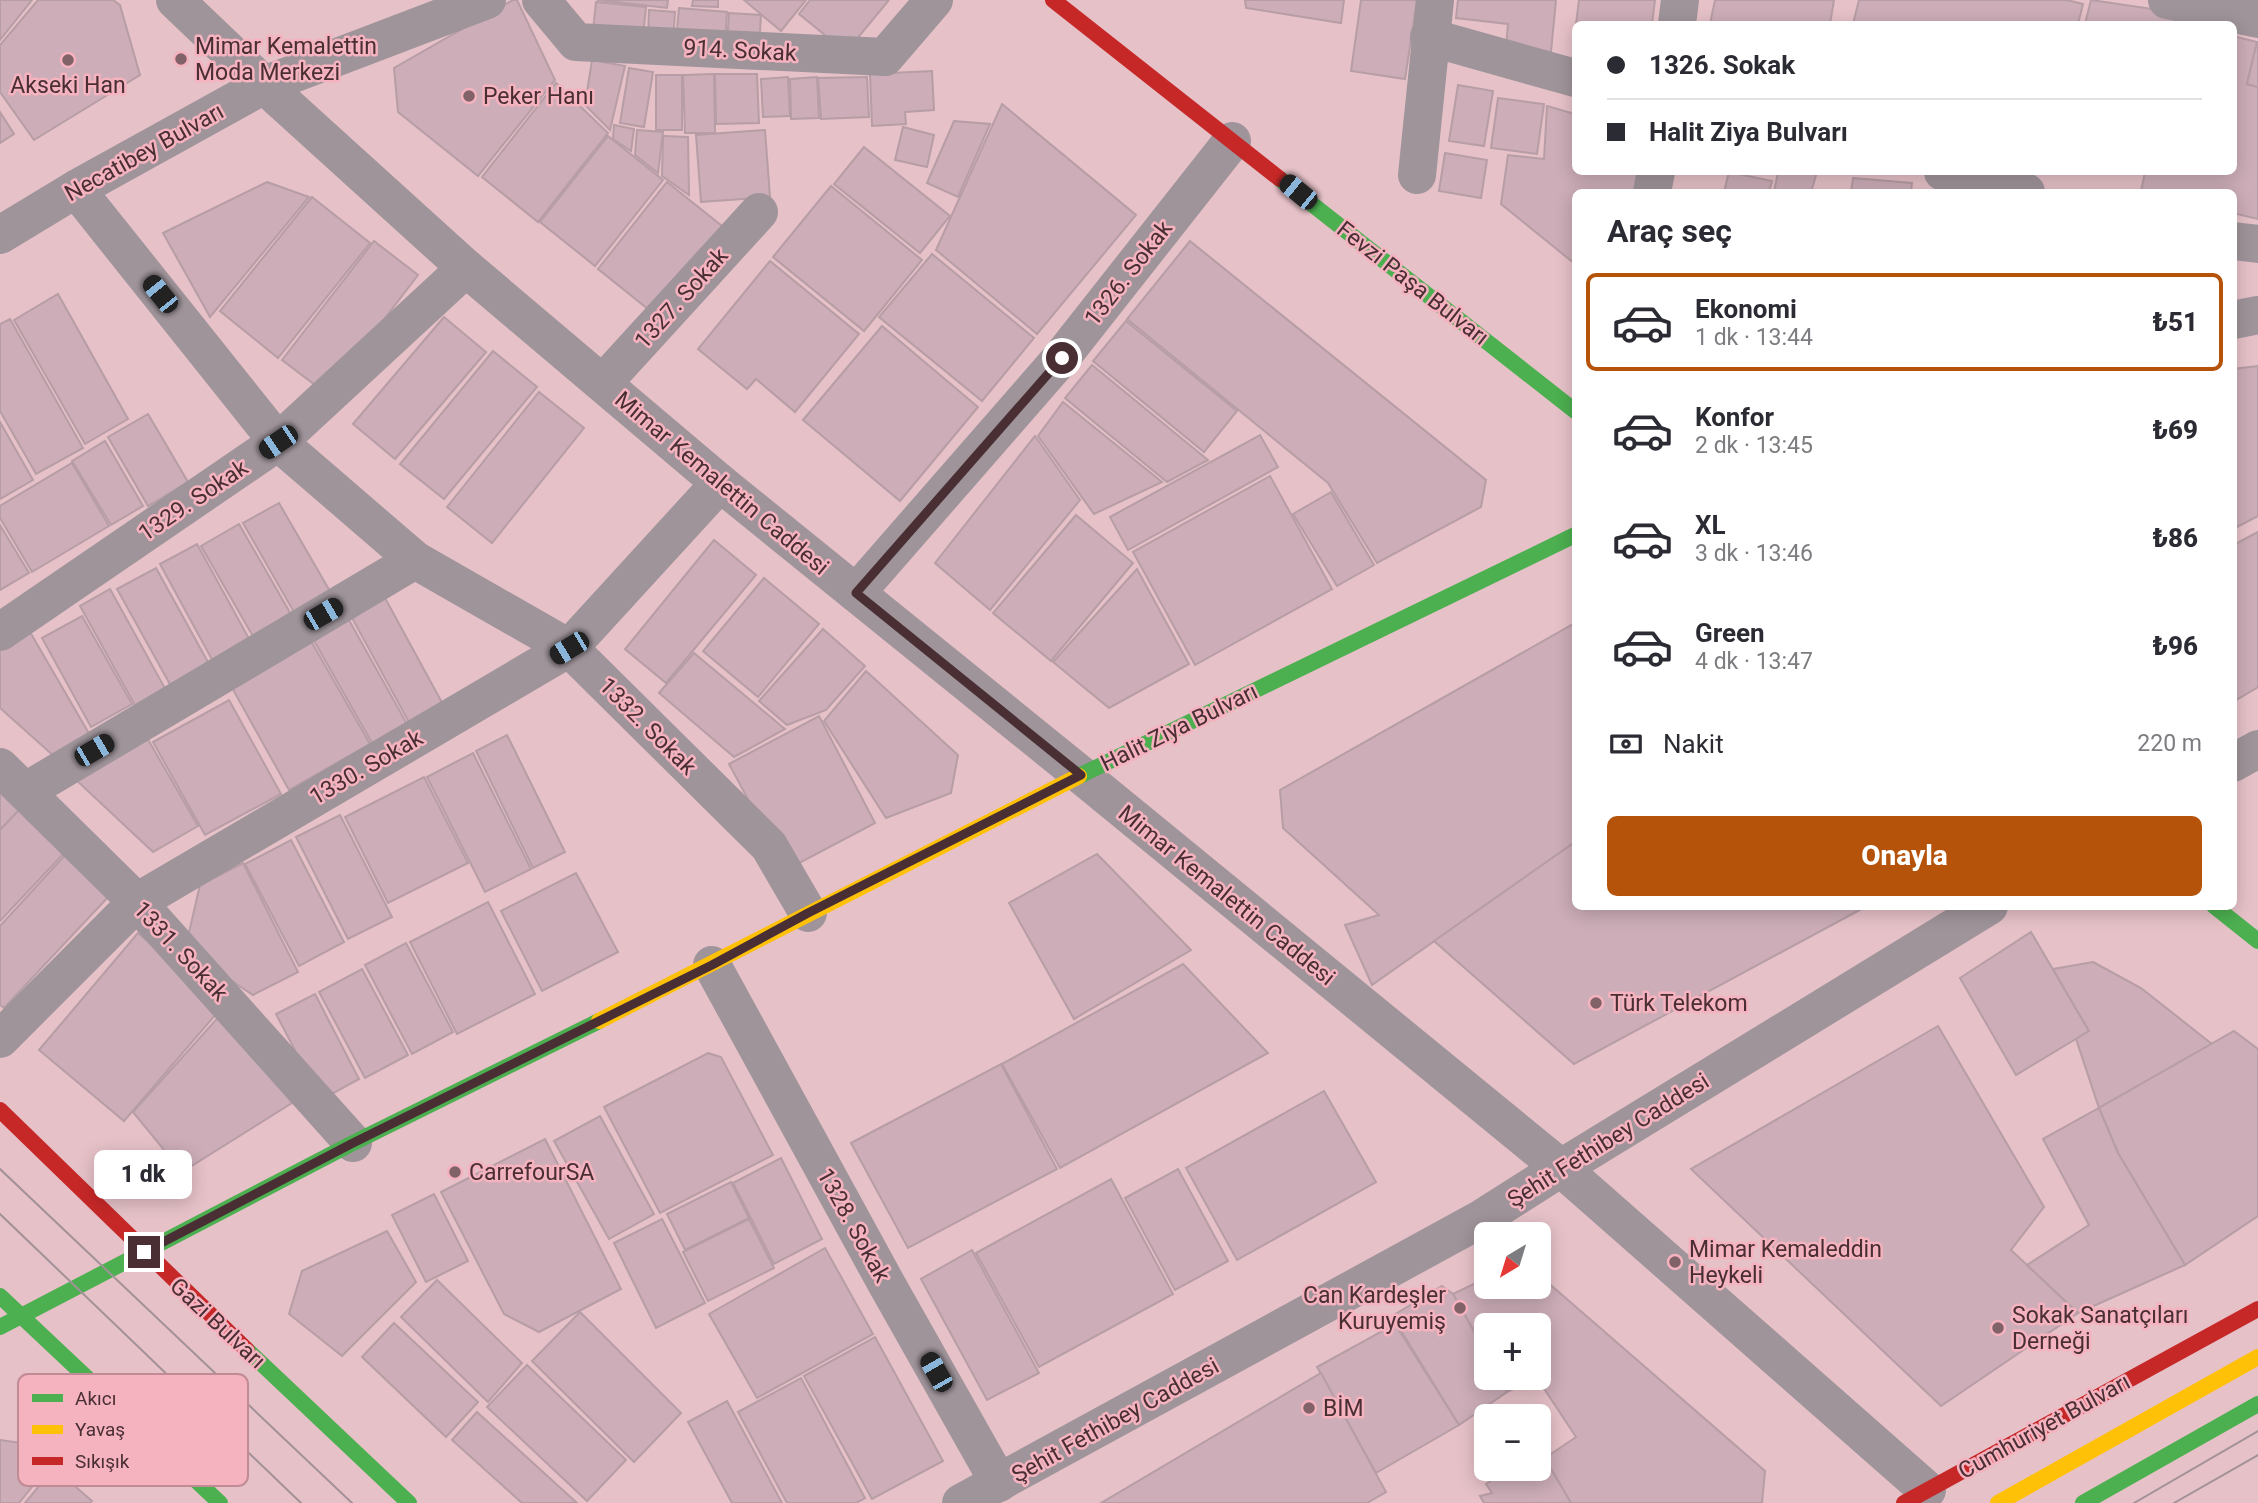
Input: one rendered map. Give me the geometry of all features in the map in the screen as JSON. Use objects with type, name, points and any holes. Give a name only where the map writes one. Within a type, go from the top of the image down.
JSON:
[{"type":"main road","name":"Fevzi Paşa Bulvarı","points":[[1052,0],[1572,409]]},
{"type":"main road","name":"Halit Ziya Bulvarı","points":[[0,1327],[353,1143],[712,965],[808,913],[1081,775],[1572,536]]},
{"type":"main road","points":[[2219,910],[2258,941]]},
{"type":"main road","name":"Gazi Bulvarı","points":[[0,1110],[144,1252],[409,1503]]},
{"type":"main road","points":[[0,1296],[82,1374]]},
{"type":"main road","name":"Cumhuriyet Bulvarı","points":[[1916,1496],[2258,1309]]},
{"type":"main road","name":"Cumhuriyet Bulvarı","points":[[1998,1503],[2258,1357]]},
{"type":"main road","points":[[2082,1503],[2258,1404]]},
{"type":"main road","points":[[198,1486],[212,1500]]},
{"type":"street","name":"Mimar Kemalettin Caddesi","points":[[175,0],[264,85],[466,268],[720,483],[1560,1168],[1916,1496]]},
{"type":"street","name":"Necatibey Bulvarı","points":[[0,235],[76,189],[264,85],[487,0]]},
{"type":"street","name":"914. Sokak","points":[[541,0],[576,42],[885,57],[934,0]]},
{"type":"street","points":[[1417,175],[1429,37],[1435,0]]},
{"type":"street","points":[[1677,21],[1680,0]]},
{"type":"street","points":[[2167,0],[2258,19]]},
{"type":"street","points":[[1429,37],[1572,77]]},
{"type":"street","name":"1326. Sokak","points":[[856,593],[1062,358],[1233,141]]},
{"type":"street","points":[[1955,175],[2014,189]]},
{"type":"street","name":"1332. Sokak","points":[[76,189],[278,442],[415,560],[569,648],[769,846],[808,913]]},
{"type":"street","name":"1327. Sokak","points":[[603,383],[759,212]]},
{"type":"street","points":[[2237,241],[2258,244]]},
{"type":"street","name":"1329. Sokak","points":[[0,632],[278,442],[466,268]]},
{"type":"street","points":[[2237,319],[2258,315]]},
{"type":"street","name":"1330. Sokak","points":[[0,1039],[137,902],[569,648],[720,483]]},
{"type":"street","points":[[13,779],[415,560]]},
{"type":"street","points":[[2237,761],[2258,749]]},
{"type":"street","name":"1331. Sokak","points":[[13,779],[137,902],[353,1143]]},
{"type":"street","name":"Şehit Fethibey Caddesi","points":[[961,1503],[1479,1220],[1982,910]]},
{"type":"street","name":"1328. Sokak","points":[[712,965],[999,1483]]},
{"type":"building","points":[[0,0],[32,0],[0,40]]},
{"type":"building","name":"Akseki Han","points":[[38,0],[113,0],[120,5],[140,75],[34,140],[0,92],[0,45]]},
{"type":"building","name":"Peker Hanı","points":[[517,0],[555,80],[478,176],[398,112],[394,68]]},
{"type":"building","points":[[597,0],[668,0],[667,8]]},
{"type":"building","points":[[693,0],[718,0],[718,7],[692,6]]},
{"type":"building","points":[[744,0],[806,0],[781,31]]},
{"type":"building","points":[[810,0],[889,0],[846,52],[799,14]]},
{"type":"building","points":[[1245,0],[1344,0],[1341,23],[1246,8]]},
{"type":"building","points":[[1361,0],[1417,0],[1405,79],[1351,71]]},
{"type":"building","points":[[1458,0],[1556,0],[1551,52],[1506,47],[1508,24],[1456,18]]},
{"type":"building","points":[[1579,0],[1655,0],[1652,21],[1576,21]]},
{"type":"building","points":[[1715,0],[1834,0],[1830,21],[1711,21]]},
{"type":"building","points":[[1859,0],[2067,0],[2083,4],[2079,21],[1854,21]]},
{"type":"building","points":[[2091,0],[2180,13],[2180,21],[2086,21]]},
{"type":"building","points":[[596,2],[646,7],[643,36],[593,31]]},
{"type":"building","points":[[679,8],[727,12],[725,45],[676,41]]},
{"type":"building","points":[[649,10],[675,12],[673,41],[648,38]]},
{"type":"building","points":[[729,13],[761,15],[759,48],[727,46]]},
{"type":"building","points":[[2237,37],[2257,42],[2247,84],[2258,87],[2258,219],[2237,214],[2237,189],[2141,189],[2144,175],[2237,175]]},
{"type":"building","points":[[2258,42],[2258,87],[2247,84]]},
{"type":"building","points":[[592,60],[625,66],[610,130],[585,105]]},
{"type":"building","points":[[629,68],[653,72],[644,127],[620,123]]},
{"type":"building","points":[[932,71],[934,110],[905,112],[906,124],[872,126],[870,74]]},
{"type":"building","points":[[714,74],[715,133],[685,133],[683,75]]},
{"type":"building","points":[[715,74],[757,74],[759,123],[716,124]]},
{"type":"building","points":[[656,75],[682,75],[682,130],[656,130]]},
{"type":"building","points":[[788,77],[790,116],[763,117],[761,79]]},
{"type":"building","points":[[817,77],[819,118],[791,119],[790,79]]},
{"type":"building","points":[[867,77],[869,117],[821,119],[818,78]]},
{"type":"building","points":[[556,83],[608,133],[538,222],[482,177]]},
{"type":"building","points":[[1458,85],[1493,91],[1484,146],[1449,141]]},
{"type":"building","points":[[1498,98],[1544,104],[1537,154],[1491,148]]},
{"type":"building","points":[[1002,104],[1136,215],[1037,334],[936,250]]},
{"type":"building","points":[[1547,106],[1572,113],[1572,175],[1652,175],[1649,189],[1572,189],[1572,262],[1501,204],[1508,155],[1544,159]]},
{"type":"building","points":[[0,112],[14,134],[0,143]]},
{"type":"building","points":[[954,121],[990,124],[958,197],[927,183]]},
{"type":"building","points":[[614,125],[634,129],[631,151],[613,139]]},
{"type":"building","points":[[903,127],[934,135],[927,167],[895,160]]},
{"type":"building","points":[[637,130],[663,132],[658,173],[635,155]]},
{"type":"building","points":[[765,130],[770,197],[701,202],[696,135]]},
{"type":"building","points":[[608,136],[663,180],[595,266],[540,222]]},
{"type":"building","points":[[663,136],[688,137],[689,195],[662,176]]},
{"type":"building","points":[[864,147],[950,216],[920,253],[834,184]]},
{"type":"building","points":[[1445,153],[1487,160],[1481,198],[1439,191]]},
{"type":"building","points":[[1728,175],[1772,181],[1770,189],[1725,189]]},
{"type":"building","points":[[1777,175],[1816,175],[1812,189],[1775,189]]},
{"type":"building","points":[[1853,178],[1912,183],[1911,189],[1851,189]]},
{"type":"building","points":[[267,182],[309,197],[210,317],[163,233]]},
{"type":"building","points":[[667,182],[722,226],[653,313],[598,269]]},
{"type":"building","points":[[831,186],[922,260],[864,331],[773,257]]},
{"type":"building","points":[[312,197],[370,243],[278,358],[220,311]]},
{"type":"building","points":[[374,241],[418,275],[327,394],[282,360]]},
{"type":"building","points":[[1190,241],[1486,480],[1481,507],[1377,563],[1328,483],[1127,319]]},
{"type":"building","points":[[932,254],[1034,338],[982,401],[879,317]]},
{"type":"building","points":[[770,261],[859,334],[795,412],[756,379],[747,389],[698,349]]},
{"type":"building","points":[[58,294],[128,419],[85,444],[14,320]]},
{"type":"building","points":[[444,317],[486,352],[395,459],[353,424]]},
{"type":"building","points":[[10,319],[83,448],[36,474],[0,411],[0,324]]},
{"type":"building","points":[[1126,321],[1237,411],[1204,452],[1093,361]]},
{"type":"building","points":[[882,326],[978,407],[900,501],[803,420]]},
{"type":"building","points":[[493,351],[537,387],[444,499],[400,464]]},
{"type":"building","points":[[1092,365],[1208,460],[1167,482],[1065,398]]},
{"type":"building","points":[[2258,366],[2258,516],[2237,527],[2237,369]]},
{"type":"building","points":[[539,392],[584,428],[492,543],[447,507]]},
{"type":"building","points":[[1063,402],[1162,482],[1094,514],[1038,436]]},
{"type":"building","points":[[148,414],[188,482],[148,506],[108,437]]},
{"type":"building","points":[[0,422],[33,480],[0,499]]},
{"type":"building","points":[[1260,435],[1278,467],[1128,550],[1110,517]]},
{"type":"building","points":[[1035,436],[1080,500],[990,610],[935,563]]},
{"type":"building","points":[[105,441],[143,506],[111,525],[72,461]]},
{"type":"building","points":[[72,463],[109,526],[32,572],[0,518],[0,506]]},
{"type":"building","points":[[1270,476],[1332,589],[1195,665],[1133,552]]},
{"type":"building","points":[[1331,492],[1374,565],[1337,586],[1293,514]]},
{"type":"building","points":[[279,503],[335,600],[299,621],[243,523]]},
{"type":"building","points":[[1076,515],[1133,563],[1051,661],[993,613]]},
{"type":"building","points":[[239,524],[296,623],[258,645],[201,546]]},
{"type":"building","points":[[0,525],[29,573],[0,590]]},
{"type":"building","points":[[2258,532],[2258,687],[2237,700],[2237,543]]},
{"type":"building","points":[[714,540],[756,575],[666,683],[625,649]]},
{"type":"building","points":[[197,544],[253,646],[216,667],[160,564]]},
{"type":"building","points":[[156,568],[214,673],[176,695],[117,589]]},
{"type":"building","points":[[1137,569],[1189,664],[1109,708],[1053,662]]},
{"type":"building","points":[[764,578],[819,624],[758,697],[703,651]]},
{"type":"building","points":[[110,589],[172,701],[142,718],[80,606]]},
{"type":"building","points":[[385,598],[445,708],[411,726],[351,616]]},
{"type":"building","points":[[82,616],[132,704],[91,727],[42,638]]},
{"type":"building","points":[[349,620],[407,724],[372,743],[313,639]]},
{"type":"building","points":[[1572,625],[1572,844],[1372,985],[1345,925],[1379,915],[1283,828],[1280,790]]},
{"type":"building","points":[[823,629],[865,666],[826,710],[787,725],[759,701]]},
{"type":"building","points":[[30,632],[91,737],[56,758],[0,708],[0,649]]},
{"type":"building","points":[[311,641],[370,744],[289,790],[231,686]]},
{"type":"building","points":[[694,653],[785,729],[734,757],[659,693]]},
{"type":"building","points":[[866,671],[958,755],[951,793],[886,818],[824,721]]},
{"type":"building","points":[[229,700],[281,794],[205,835],[153,742]]},
{"type":"building","points":[[819,716],[875,823],[786,870],[729,764]]},
{"type":"building","points":[[507,735],[565,852],[533,868],[476,751]]},
{"type":"building","points":[[146,736],[198,826],[153,852],[74,778]]},
{"type":"building","points":[[473,753],[531,869],[485,892],[427,777]]},
{"type":"building","points":[[424,777],[468,863],[388,903],[345,817]]},
{"type":"building","points":[[0,789],[21,808],[0,830]]},
{"type":"building","points":[[21,808],[66,851],[0,921],[0,830]]},
{"type":"building","points":[[340,815],[392,917],[348,939],[296,837]]},
{"type":"building","points":[[291,840],[344,942],[299,966],[245,864]]},
{"type":"building","name":"Türk Telekom","points":[[1572,844],[1572,910],[1860,910],[1574,1064],[1434,941]]},
{"type":"building","points":[[67,853],[111,894],[4,1008],[0,1005],[0,926]]},
{"type":"building","points":[[1097,854],[1191,950],[1074,1019],[1009,903]]},
{"type":"building","points":[[243,863],[298,972],[253,995],[199,959],[187,941],[200,885]]},
{"type":"building","points":[[576,873],[618,952],[542,991],[501,911]]},
{"type":"building","points":[[488,902],[535,994],[457,1034],[410,942]]},
{"type":"building","points":[[2031,932],[2089,1031],[2016,1075],[1960,978]]},
{"type":"building","points":[[138,933],[223,1006],[124,1121],[39,1050]]},
{"type":"building","points":[[406,943],[453,1032],[412,1054],[365,965]]},
{"type":"building","points":[[2093,962],[2141,988],[2212,1044],[2099,1108],[2076,1039],[2089,1031],[2053,969]]},
{"type":"building","points":[[1183,964],[1268,1053],[1060,1168],[1002,1064]]},
{"type":"building","points":[[362,969],[408,1055],[365,1078],[319,992]]},
{"type":"building","points":[[315,994],[359,1079],[321,1100],[276,1014]]},
{"type":"building","points":[[224,1011],[292,1103],[182,1172],[133,1112]]},
{"type":"building","points":[[1938,1026],[2044,1207],[2011,1250],[2078,1313],[1941,1406],[1691,1169]]},
{"type":"building","points":[[2234,1031],[2258,1049],[2258,1216],[2185,1265],[2118,1153],[2099,1108]]},
{"type":"building","points":[[708,1053],[721,1057],[773,1155],[660,1213],[604,1107]]},
{"type":"building","points":[[1001,1064],[1057,1169],[908,1248],[851,1143]]},
{"type":"building","points":[[1324,1091],[1376,1182],[1237,1260],[1186,1168]]},
{"type":"building","points":[[2099,1108],[2118,1153],[2185,1265],[2078,1313],[2027,1265],[2089,1225],[2043,1139]]},
{"type":"building","points":[[600,1116],[654,1214],[609,1239],[554,1141]]},
{"type":"building","points":[[545,1139],[621,1289],[539,1332],[504,1314],[441,1192]]},
{"type":"building","points":[[781,1158],[822,1239],[774,1264],[733,1183]]},
{"type":"building","points":[[1178,1169],[1228,1261],[1175,1290],[1125,1198]]},
{"type":"building","points":[[1111,1179],[1173,1294],[1039,1367],[976,1253]]},
{"type":"building","points":[[731,1182],[749,1218],[685,1250],[667,1214]]},
{"type":"building","points":[[434,1194],[468,1261],[426,1282],[392,1215]]},
{"type":"building","points":[[662,1219],[705,1303],[656,1328],[614,1243]]},
{"type":"building","points":[[749,1219],[774,1268],[708,1301],[683,1252]]},
{"type":"building","points":[[387,1231],[416,1282],[342,1356],[289,1314],[302,1271]]},
{"type":"building","points":[[825,1248],[873,1334],[757,1398],[709,1314]]},
{"type":"building","points":[[972,1250],[1039,1373],[987,1400],[921,1279]]},
{"type":"building","points":[[437,1280],[522,1363],[488,1402],[401,1317]]},
{"type":"building","points":[[1474,1284],[1474,1299],[1551,1299],[1551,1285],[1765,1471],[1762,1503],[1571,1503],[1551,1468],[1551,1454],[1576,1437],[1545,1390],[1551,1390],[1551,1313],[1474,1313],[1474,1332],[1453,1294]]},
{"type":"building","points":[[1442,1286],[1453,1294],[1474,1332],[1474,1390],[1507,1392],[1490,1404],[1474,1404],[1474,1415],[1459,1425],[1392,1316]]},
{"type":"building","points":[[580,1312],[681,1413],[634,1462],[532,1361]]},
{"type":"building","points":[[394,1323],[478,1402],[446,1437],[362,1357]]},
{"type":"building","points":[[1395,1324],[1459,1425],[1376,1473],[1317,1367]]},
{"type":"building","points":[[875,1337],[943,1461],[872,1499],[804,1376]]},
{"type":"building","points":[[527,1365],[626,1460],[587,1501],[487,1407]]},
{"type":"building","points":[[1321,1373],[1386,1492],[1367,1503],[1101,1503]]},
{"type":"building","points":[[801,1378],[865,1498],[856,1503],[787,1503],[738,1412]]},
{"type":"building","points":[[727,1401],[782,1503],[732,1503],[688,1422]]},
{"type":"building","points":[[477,1412],[577,1503],[522,1503],[452,1440]]},
{"type":"building","points":[[0,1440],[18,1443],[18,1486],[33,1486],[19,1503],[0,1503]]},
{"type":"building","points":[[1551,1469],[1571,1503],[1484,1503],[1480,1496],[1492,1493],[1486,1484],[1491,1481],[1551,1481]]},
{"type":"building","points":[[39,1486],[75,1486],[92,1501],[90,1503],[25,1503]]},
{"type":"tram line","points":[[0,1169],[216,1374]]},
{"type":"tram line","points":[[0,1214],[167,1374]]},
{"type":"tram line","points":[[248,1404],[352,1503]]},
{"type":"tram line","points":[[2134,1503],[2258,1431]]},
{"type":"tram line","points":[[248,1452],[301,1503]]},
{"type":"tram line","points":[[2174,1503],[2258,1455]]},
{"type":"traffic: fast","points":[[1280,179],[1572,409]]},
{"type":"traffic: fast","points":[[1079,776],[1572,536]]},
{"type":"traffic: fast","points":[[2219,910],[2258,941]]},
{"type":"traffic: fast","points":[[0,1327],[353,1143],[599,1021]]},
{"type":"traffic: fast","points":[[0,1296],[83,1374]]},
{"type":"traffic: fast","points":[[247,1350],[409,1503]]},
{"type":"traffic: fast","points":[[2083,1503],[2258,1404]]},
{"type":"traffic: fast","points":[[202,1486],[220,1503]]},
{"type":"traffic: slow","points":[[599,1021],[1079,776]]},
{"type":"traffic: slow","points":[[1998,1503],[2258,1357]]},
{"type":"traffic: jam","points":[[1053,0],[1280,179]]},
{"type":"traffic: jam","points":[[0,1110],[247,1350]]},
{"type":"traffic: jam","points":[[1904,1503],[2258,1309]]},
{"type":"place","name":"Mimar Kemalettin Moda Merkezi","points":[[181,59]]},
{"type":"place","name":"Akseki Han","points":[[68,60]]},
{"type":"place","name":"Peker Hanı","points":[[469,96]]},
{"type":"place","name":"Türk Telekom","points":[[1596,1003]]},
{"type":"place","name":"CarrefourSA","points":[[455,1172]]},
{"type":"place","name":"Mimar Kemaleddin Heykeli","points":[[1675,1262]]},
{"type":"place","name":"Can Kardeşler Kuruyemiş","points":[[1460,1308]]},
{"type":"place","name":"Sokak Sanatçıları Derneği","points":[[1998,1328]]},
{"type":"place","name":"BİM","points":[[1309,1408]]},
{"type":"route","points":[[144,1252],[353,1143],[712,965],[808,913],[1081,775],[856,593],[1062,358]]}]
